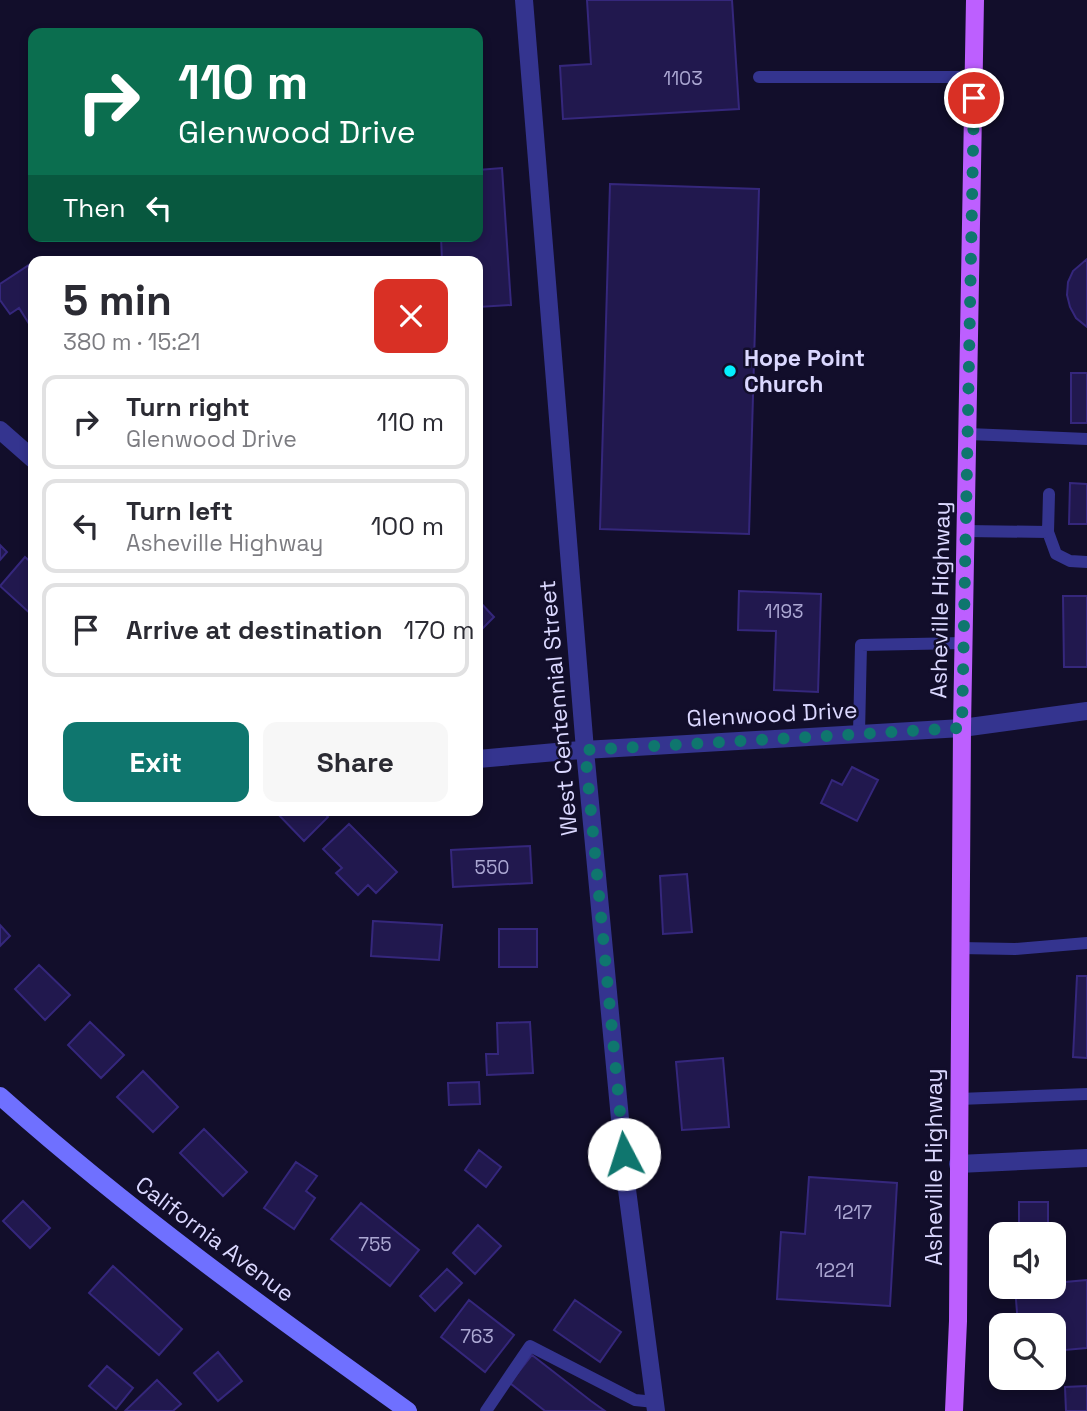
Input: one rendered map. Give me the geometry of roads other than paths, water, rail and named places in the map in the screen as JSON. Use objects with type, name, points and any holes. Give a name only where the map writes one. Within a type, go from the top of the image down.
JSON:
[{"type":"main road","name":"Asheville Highway","points":[[954,1411],[958,1321],[962,728],[975,0]]},
{"type":"main road","name":"California Avenue","points":[[0,1096],[129,1205],[225,1280],[408,1411]]},
{"type":"street","name":"West Centennial Street","points":[[524,0],[585,750],[626,1182],[656,1406]]},
{"type":"street","points":[[0,430],[28,455]]},
{"type":"street","name":"Glenwood Drive","points":[[483,758],[962,728],[1087,711]]},
{"type":"street","points":[[958,1164],[1087,1158]]},
{"type":"lane","points":[[759,76],[974,77]]},
{"type":"lane","points":[[968,434],[1087,439]]},
{"type":"lane","points":[[1049,494],[1048,532],[1056,554],[1070,561],[1087,562]]},
{"type":"lane","points":[[966,531],[1048,532]]},
{"type":"lane","points":[[859,733],[860,645],[964,643]]},
{"type":"lane","points":[[960,948],[1015,949],[1087,943]]},
{"type":"lane","points":[[959,1099],[1087,1094]]},
{"type":"lane","points":[[486,1411],[530,1346],[635,1399],[656,1406]]},
{"type":"place","name":"Hope Point Church","points":[[730,371]]}]
